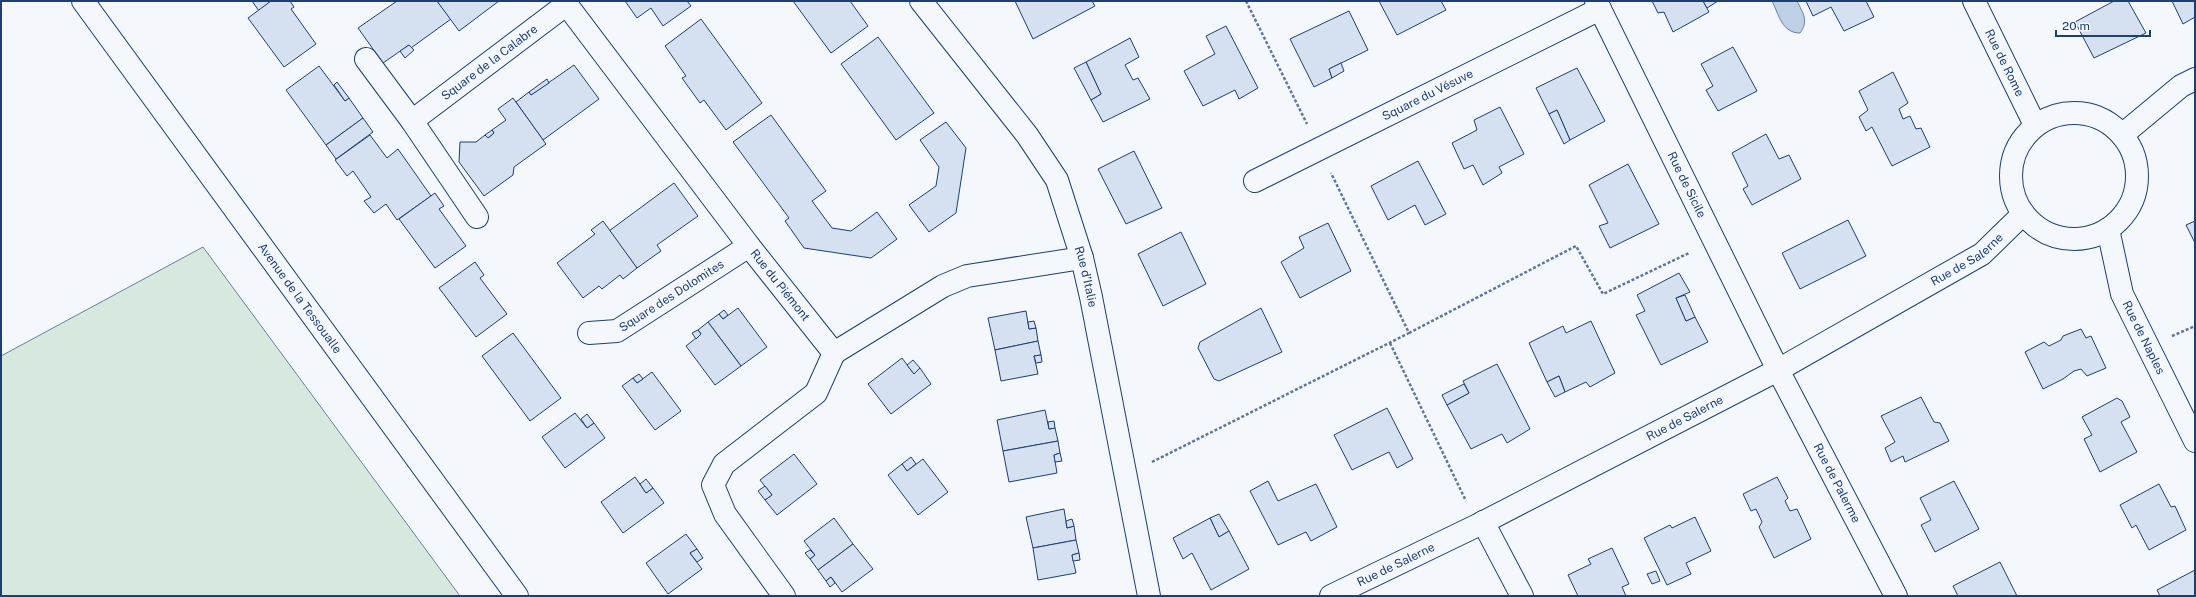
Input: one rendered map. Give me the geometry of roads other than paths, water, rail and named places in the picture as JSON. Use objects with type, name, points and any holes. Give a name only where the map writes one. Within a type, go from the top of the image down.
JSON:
[{"type":"street","name":"Avenue de la Tessoualle","points":[[83,1],[517,596]]},
{"type":"street","name":"Rue d’Italie","points":[[921,1],[1027,135],[1057,180],[1082,258],[1127,474],[1149,596]]},
{"type":"street","name":"Rue de Rome","points":[[1974,1],[2035,125]]},
{"type":"street","name":"Square de la Calabre","points":[[412,121],[566,3]]},
{"type":"street","name":"Rue du Piémont","points":[[566,3],[750,246],[834,353]]},
{"type":"street","name":"Square du Vésuve","points":[[1255,181],[1320,149],[1598,5]]},
{"type":"street","name":"Rue de Sicile","points":[[1598,5],[1778,370]]},
{"type":"street","points":[[366,59],[412,121],[477,217]]},
{"type":"street","points":[[2122,135],[2181,86],[2195,79]]},
{"type":"street","points":[[2071,112],[2090,114],[2108,122],[2122,135],[2133,153],[2138,175],[2134,196],[2124,215],[2108,229],[2091,237],[2072,239],[2053,236],[2036,228],[2023,214],[2014,197],[2010,177],[2013,157],[2022,139],[2035,125],[2059,115],[2071,112]]},
{"type":"street","name":"Rue de Salerne","points":[[1331,596],[1672,426],[1778,370],[1982,254],[2023,214]]},
{"type":"street","name":"Rue de Naples","points":[[2108,229],[2122,294],[2195,441]]},
{"type":"street","name":"Square des Dolomites","points":[[589,333],[617,331],[750,246]]},
{"type":"street","points":[[784,596],[725,514],[713,485],[724,464],[816,393],[834,353],[943,286],[967,276],[1082,258]]},
{"type":"street","name":"Rue de Palerme","points":[[1778,370],[1896,596]]},
{"type":"street","points":[[1480,523],[1522,596]]},
{"type":"water","points":[[1772,1],[1797,1],[1805,21],[1803,29],[1800,33],[1789,30],[1785,27]]}]
